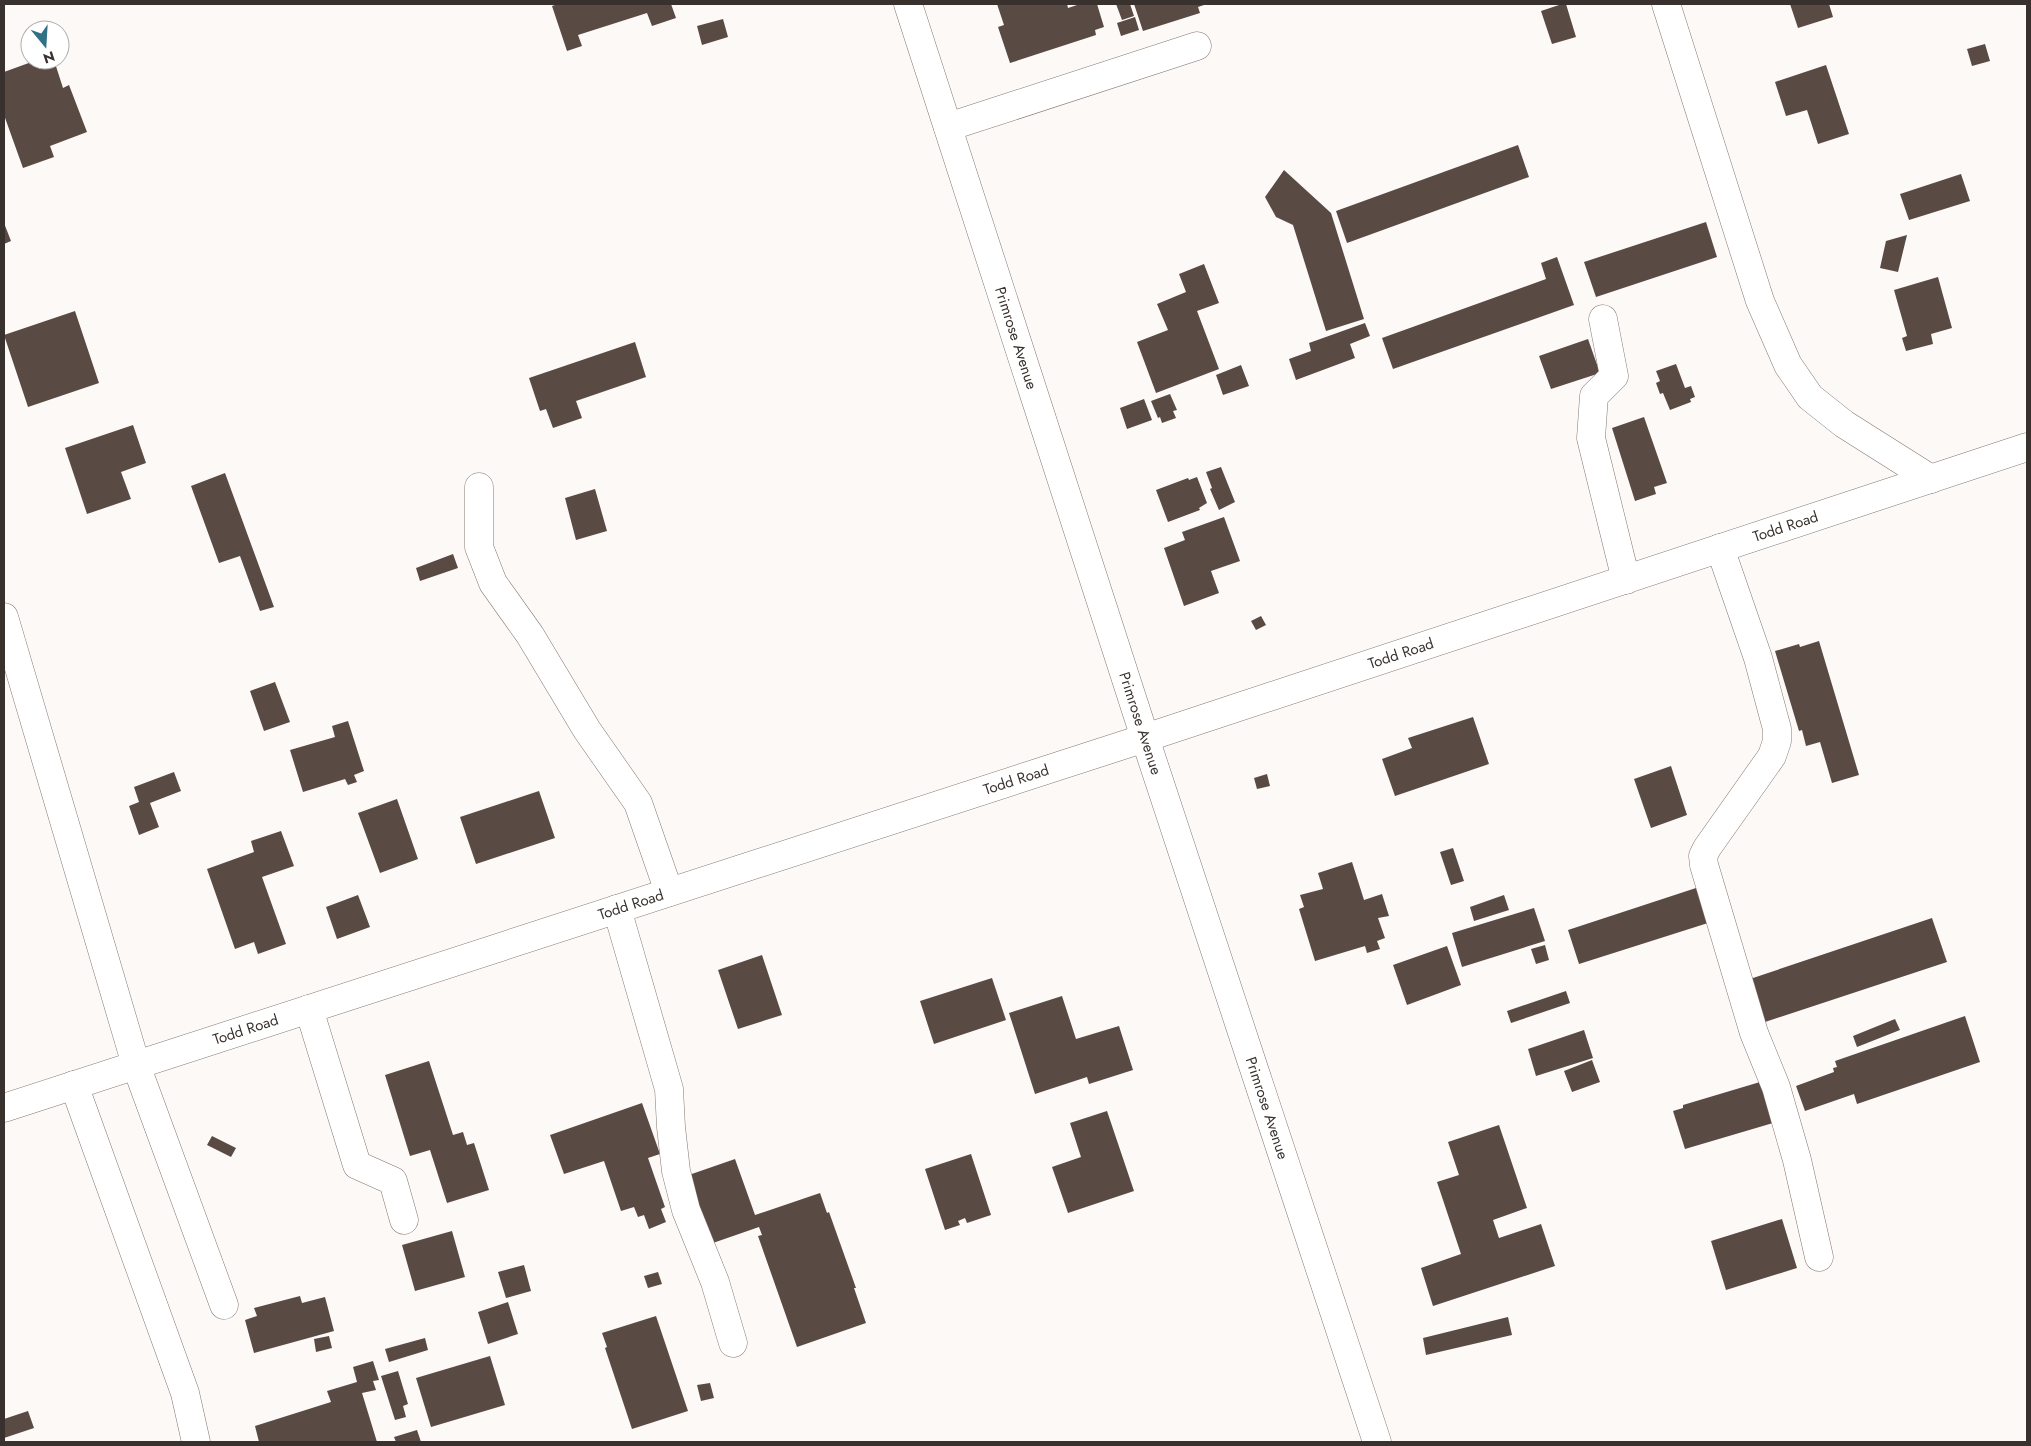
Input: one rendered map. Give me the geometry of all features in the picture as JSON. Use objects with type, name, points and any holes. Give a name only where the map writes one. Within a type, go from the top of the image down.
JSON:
[{"type":"main road","name":"Primrose Avenue","points":[[908,4],[1145,738],[1378,1442]]},
{"type":"main road","points":[[1666,4],[1760,300],[1788,365],[1810,397],[1844,424],[1931,479]]},
{"type":"main road","points":[[948,127],[1197,46]]},
{"type":"main road","points":[[1603,319],[1614,376],[1594,396],[1591,438],[1626,580]]},
{"type":"main road","name":"Todd Road","points":[[4,1108],[1145,738],[2027,447]]},
{"type":"main road","points":[[479,487],[479,547],[493,583],[530,635],[587,730],[638,803],[669,892]]},
{"type":"main road","points":[[1720,548],[1758,658],[1777,728],[1777,742],[1772,756],[1707,848],[1703,856],[1704,865],[1754,1033],[1776,1087],[1797,1160],[1819,1257]]},
{"type":"main road","points":[[4,617],[136,1065],[224,1305]]},
{"type":"main road","points":[[617,909],[669,1089],[676,1170],[686,1210],[716,1282],[733,1343]]},
{"type":"main road","points":[[309,1009],[357,1165],[393,1181],[404,1220]]},
{"type":"main road","points":[[74,1085],[185,1393],[196,1442]]},
{"type":"building","points":[[558,4],[671,4],[676,18],[652,26],[647,13],[578,35],[582,46],[567,51],[552,6]]},
{"type":"building","points":[[997,4],[1067,4],[1068,8],[1080,4],[1097,4],[1104,27],[1095,30],[1096,35],[1010,63],[998,27],[1004,25]]},
{"type":"building","points":[[1116,4],[1130,4],[1134,16],[1122,20]]},
{"type":"building","points":[[1134,4],[1207,4],[1198,7],[1200,13],[1143,31]]},
{"type":"building","points":[[1566,4],[1576,37],[1552,44],[1541,11]]},
{"type":"building","points":[[1790,4],[1829,4],[1833,17],[1798,28]]},
{"type":"building","points":[[1135,17],[1139,30],[1121,36],[1117,23]]},
{"type":"building","points":[[723,19],[728,37],[702,45],[697,26]]},
{"type":"building","points":[[1985,44],[1990,61],[1972,66],[1967,49]]},
{"type":"building","points":[[1826,65],[1849,134],[1818,144],[1807,110],[1786,116],[1775,82]]},
{"type":"building","points":[[20,66],[20,70],[57,70],[63,88],[69,85],[87,132],[50,146],[54,157],[23,168],[4,115],[4,72]]},
{"type":"building","points":[[1518,145],[1529,177],[1347,243],[1336,211]]},
{"type":"building","points":[[1284,170],[1331,213],[1364,319],[1326,331],[1293,225],[1276,217],[1265,197]]},
{"type":"building","points":[[1961,174],[1970,201],[1909,220],[1900,194]]},
{"type":"building","points":[[1706,222],[1717,257],[1596,297],[1584,262]]},
{"type":"building","points":[[4,223],[11,241],[4,244]]},
{"type":"building","points":[[1907,235],[1898,272],[1880,268],[1886,241]]},
{"type":"building","points":[[1557,257],[1574,305],[1393,369],[1382,338],[1546,279],[1541,263]]},
{"type":"building","points":[[1204,264],[1219,303],[1197,311],[1219,369],[1156,393],[1137,342],[1168,330],[1157,304],[1186,292],[1179,274]]},
{"type":"building","points":[[1938,277],[1952,328],[1931,334],[1933,344],[1906,351],[1902,338],[1907,336],[1894,290]]},
{"type":"building","points":[[75,311],[99,383],[28,407],[4,335]]},
{"type":"building","points":[[1365,323],[1370,336],[1350,344],[1355,358],[1296,380],[1289,359],[1311,351],[1309,343]]},
{"type":"building","points":[[1588,339],[1600,373],[1551,389],[1539,356]]},
{"type":"building","points":[[635,342],[646,377],[576,401],[582,418],[553,428],[546,409],[540,411],[529,378]]},
{"type":"building","points":[[1676,364],[1685,388],[1691,386],[1695,397],[1690,399],[1691,402],[1670,410],[1663,393],[1660,394],[1656,383],[1660,381],[1656,371]]},
{"type":"building","points":[[1241,365],[1249,386],[1223,395],[1216,375]]},
{"type":"building","points":[[1170,394],[1177,410],[1173,411],[1176,418],[1162,423],[1151,401]]},
{"type":"building","points":[[1144,399],[1152,420],[1127,429],[1120,408]]},
{"type":"building","points":[[1644,417],[1667,483],[1654,487],[1656,494],[1635,501],[1612,428]]},
{"type":"building","points":[[133,425],[146,463],[121,472],[131,499],[87,514],[65,448]]},
{"type":"building","points":[[1221,467],[1235,502],[1219,510],[1210,489],[1212,488],[1206,472]]},
{"type":"building","points":[[225,473],[274,607],[260,611],[240,556],[219,563],[191,486]]},
{"type":"building","points":[[1197,477],[1207,503],[1199,508],[1200,510],[1168,522],[1156,490],[1188,478],[1189,480]]},
{"type":"building","points":[[595,489],[607,531],[576,540],[565,498]]},
{"type":"building","points":[[1224,517],[1240,561],[1211,571],[1219,593],[1184,606],[1164,548],[1185,540],[1182,532]]},
{"type":"building","points":[[453,554],[458,568],[420,581],[416,568]]},
{"type":"building","points":[[1261,616],[1266,625],[1256,630],[1251,621]]},
{"type":"building","points":[[1819,641],[1859,775],[1832,783],[1820,742],[1806,746],[1802,730],[1799,731],[1775,651],[1799,644],[1800,647]]},
{"type":"building","points":[[275,682],[290,722],[264,731],[250,691]]},
{"type":"building","points":[[1473,717],[1489,764],[1395,796],[1382,759],[1412,748],[1408,738]]},
{"type":"building","points":[[348,721],[364,771],[354,775],[357,782],[348,785],[345,779],[303,792],[290,750],[335,737],[332,726]]},
{"type":"building","points":[[1671,766],[1687,815],[1651,828],[1634,779]]},
{"type":"building","points":[[174,772],[181,791],[150,803],[159,827],[139,835],[129,806],[139,802],[134,787]]},
{"type":"building","points":[[1267,774],[1270,786],[1257,789],[1254,778]]},
{"type":"building","points":[[539,791],[555,838],[476,864],[460,817]]},
{"type":"building","points":[[397,799],[418,859],[380,873],[358,813]]},
{"type":"building","points":[[281,831],[294,866],[262,877],[286,944],[258,954],[254,942],[235,949],[207,869],[254,852],[251,841]]},
{"type":"building","points":[[1453,848],[1464,881],[1451,885],[1440,852]]},
{"type":"building","points":[[1352,862],[1364,900],[1382,894],[1389,916],[1378,918],[1385,938],[1377,941],[1380,949],[1367,953],[1365,946],[1315,961],[1299,909],[1304,907],[1300,895],[1323,889],[1318,873]]},
{"type":"building","points":[[1696,888],[1708,923],[1579,964],[1568,930]]},
{"type":"building","points":[[358,895],[370,927],[337,939],[326,907]]},
{"type":"building","points":[[1504,895],[1509,910],[1474,921],[1470,907]]},
{"type":"building","points":[[1534,908],[1545,941],[1462,967],[1452,933]]},
{"type":"building","points":[[1932,918],[1947,962],[1762,1023],[1747,980]]},
{"type":"building","points":[[1545,945],[1549,960],[1536,964],[1531,949]]},
{"type":"building","points":[[1447,946],[1461,985],[1407,1005],[1393,965]]},
{"type":"building","points":[[762,955],[782,1015],[738,1029],[718,970]]},
{"type":"building","points":[[992,978],[1006,1020],[934,1044],[920,1001]]},
{"type":"building","points":[[1566,991],[1570,1003],[1511,1023],[1507,1011]]},
{"type":"building","points":[[1062,996],[1076,1039],[1119,1026],[1133,1070],[1089,1084],[1087,1077],[1035,1094],[1009,1013]]},
{"type":"building","points":[[1965,1016],[1980,1062],[1857,1104],[1854,1094],[1805,1111],[1796,1086],[1834,1072],[1833,1068],[1837,1067],[1835,1061]]},
{"type":"building","points":[[1895,1019],[1900,1030],[1857,1047],[1853,1036]]},
{"type":"building","points":[[1584,1030],[1593,1058],[1536,1076],[1528,1049]]},
{"type":"building","points":[[1592,1060],[1600,1082],[1572,1092],[1564,1071]]},
{"type":"building","points":[[429,1061],[453,1135],[463,1132],[467,1145],[474,1143],[489,1190],[447,1203],[430,1150],[410,1156],[385,1075]]},
{"type":"building","points":[[1760,1082],[1773,1123],[1685,1149],[1673,1111],[1683,1108],[1683,1105]]},
{"type":"building","points":[[642,1103],[660,1154],[648,1158],[665,1207],[661,1209],[666,1222],[649,1229],[644,1215],[638,1217],[634,1207],[621,1211],[604,1161],[564,1174],[550,1135]]},
{"type":"building","points":[[1107,1111],[1134,1191],[1068,1213],[1052,1167],[1081,1157],[1070,1123]]},
{"type":"building","points":[[1499,1125],[1527,1208],[1493,1220],[1499,1238],[1541,1224],[1555,1266],[1433,1306],[1421,1268],[1461,1254],[1437,1182],[1459,1175],[1448,1142]]},
{"type":"building","points":[[212,1136],[236,1148],[231,1157],[207,1145]]},
{"type":"building","points":[[971,1154],[991,1215],[967,1223],[965,1218],[958,1221],[960,1225],[945,1230],[925,1169]]},
{"type":"building","points":[[735,1159],[755,1215],[820,1193],[827,1213],[829,1212],[856,1288],[854,1288],[866,1323],[797,1347],[758,1236],[762,1235],[759,1227],[710,1244],[686,1176]]},
{"type":"building","points":[[1782,1219],[1797,1268],[1726,1290],[1711,1241]]},
{"type":"building","points":[[452,1231],[465,1277],[415,1291],[402,1245]]},
{"type":"building","points":[[524,1265],[531,1291],[506,1298],[498,1272]]},
{"type":"building","points":[[658,1272],[662,1284],[648,1288],[644,1276]]},
{"type":"building","points":[[300,1296],[302,1303],[325,1297],[334,1331],[254,1353],[245,1320],[257,1316],[254,1308]]},
{"type":"building","points":[[508,1302],[518,1334],[488,1344],[478,1312]]},
{"type":"building","points":[[656,1316],[688,1411],[632,1429],[605,1348],[607,1347],[602,1333]]},
{"type":"building","points":[[1508,1317],[1512,1335],[1426,1355],[1423,1338]]},
{"type":"building","points":[[329,1336],[332,1348],[316,1352],[314,1339]]},
{"type":"building","points":[[425,1338],[428,1350],[389,1362],[385,1349]]},
{"type":"building","points":[[490,1356],[505,1405],[431,1427],[416,1378]]},
{"type":"building","points":[[373,1361],[379,1380],[373,1381],[376,1390],[362,1393],[377,1442],[259,1442],[255,1426],[331,1402],[327,1391],[357,1382],[353,1367]]},
{"type":"building","points":[[398,1371],[408,1404],[403,1406],[406,1417],[395,1420],[381,1376]]},
{"type":"building","points":[[710,1383],[714,1398],[701,1401],[697,1385]]},
{"type":"building","points":[[28,1411],[34,1428],[4,1438],[4,1419]]},
{"type":"building","points":[[417,1430],[421,1442],[396,1442],[394,1437]]}]
